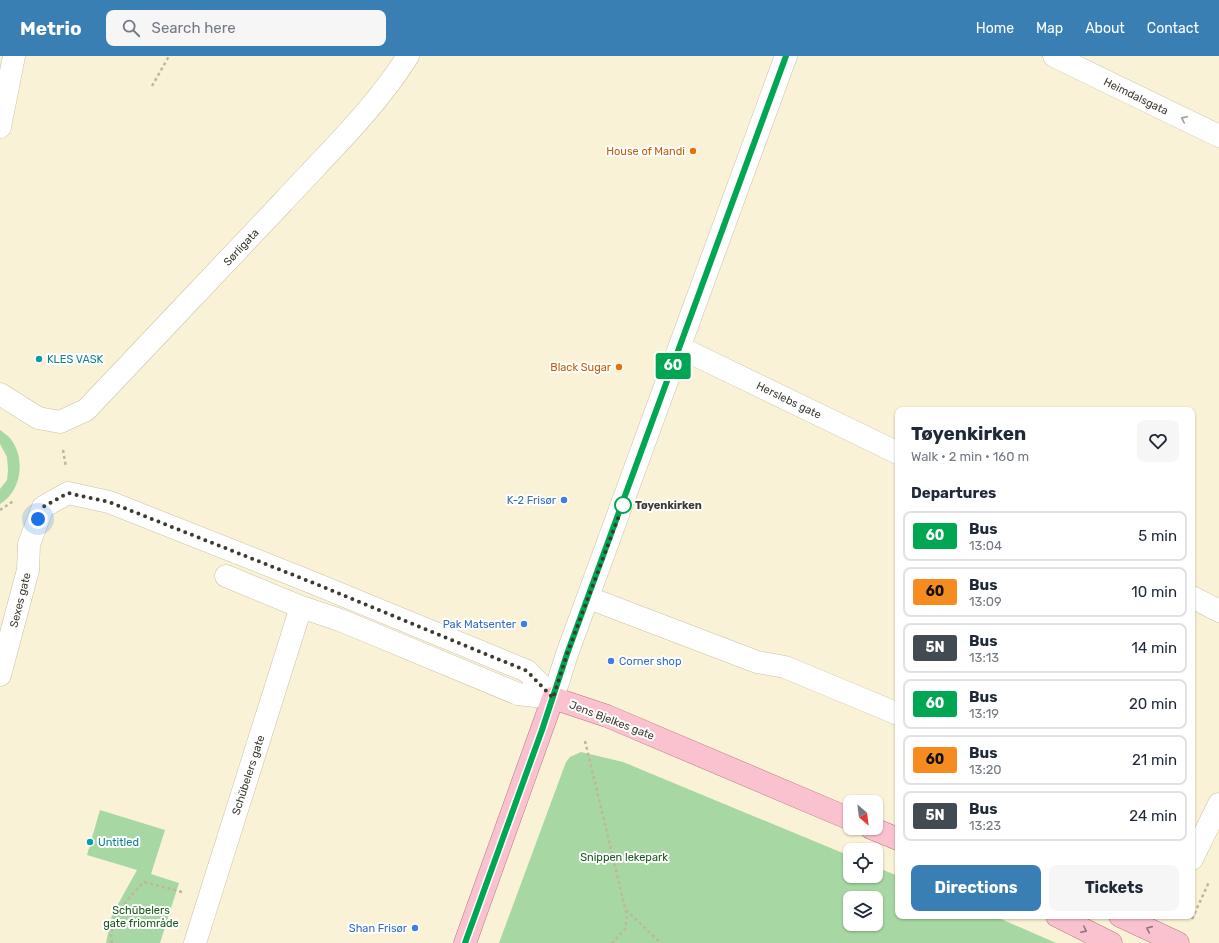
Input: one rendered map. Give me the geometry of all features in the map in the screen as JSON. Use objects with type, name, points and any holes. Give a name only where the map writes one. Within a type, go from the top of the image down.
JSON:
[{"type":"main road","name":"Jens Bjelkes gate","points":[[553,698],[607,716],[843,816]]},
{"type":"main road","points":[[465,943],[553,698]]},
{"type":"main road","points":[[883,833],[895,838]]},
{"type":"main road","points":[[1063,919],[1111,943]]},
{"type":"main road","points":[[1126,919],[1178,943]]},
{"type":"street","points":[[0,127],[14,56]]},
{"type":"street","name":"Sørligata","points":[[0,394],[38,418],[60,422],[86,410],[328,154],[392,80],[408,56]]},
{"type":"street","points":[[226,576],[301,607],[340,620],[518,694],[553,698],[786,56]]},
{"type":"street","name":"Heimdalsgata","points":[[1054,56],[1219,136]]},
{"type":"street","name":"Herslebs gate","points":[[681,348],[895,453]]},
{"type":"street","name":"Sexes gate","points":[[0,675],[28,570],[29,544],[43,507],[68,493]]},
{"type":"street","name":"Jens Bjelkes gate","points":[[68,493],[116,505],[306,580],[527,671],[553,698]]},
{"type":"street","points":[[589,598],[757,662],[785,667],[895,713]]},
{"type":"street","points":[[1195,598],[1219,610]]},
{"type":"street","name":"Schübelers gate","points":[[195,943],[301,607]]},
{"type":"street","points":[[1195,853],[1219,804]]},
{"type":"path","points":[[152,86],[169,56]]},
{"type":"path","points":[[0,510],[20,496]]},
{"type":"path","points":[[585,741],[627,916],[625,929],[612,943]]},
{"type":"path","points":[[1195,913],[1210,880]]},
{"type":"path","points":[[112,943],[110,936],[115,919],[134,892],[144,882],[183,892]]},
{"type":"path","points":[[625,909],[661,943]]},
{"type":"green space","points":[[0,430],[10,438],[15,446],[20,464],[17,483],[13,491],[0,504],[0,489],[7,480],[8,470],[7,457],[0,444]]},
{"type":"green space","name":"Snippen lekepark","points":[[581,752],[623,762],[843,853],[843,883],[883,883],[883,870],[895,875],[895,919],[1001,919],[1056,943],[499,943],[566,762],[570,757]]},
{"type":"green space","name":"Schübelers gate friområde","points":[[100,810],[165,830],[151,874],[179,883],[160,943],[106,943],[112,915],[137,870],[87,855]]},
{"type":"bus line","name":"60","points":[[465,943],[542,730],[567,654],[681,348],[786,56]]},
{"type":"place","name":"House of Mandi","points":[[693,151]]},
{"type":"place","name":"KLES VASK","points":[[39,359]]},
{"type":"place","name":"Black Sugar","points":[[619,367]]},
{"type":"place","name":"K-2 Frisør","points":[[564,500]]},
{"type":"place","name":"Tøyenkirken","points":[[623,505]]},
{"type":"place","name":"Pak Matsenter","points":[[524,624]]},
{"type":"place","name":"Corner shop","points":[[611,661]]},
{"type":"place","name":"Untitled","points":[[90,842]]},
{"type":"place","name":"Shan Frisør","points":[[415,928]]},
{"type":"route","points":[[38,519],[43,507],[68,493],[109,502],[306,580],[527,671],[553,698],[567,654],[623,505]]}]
